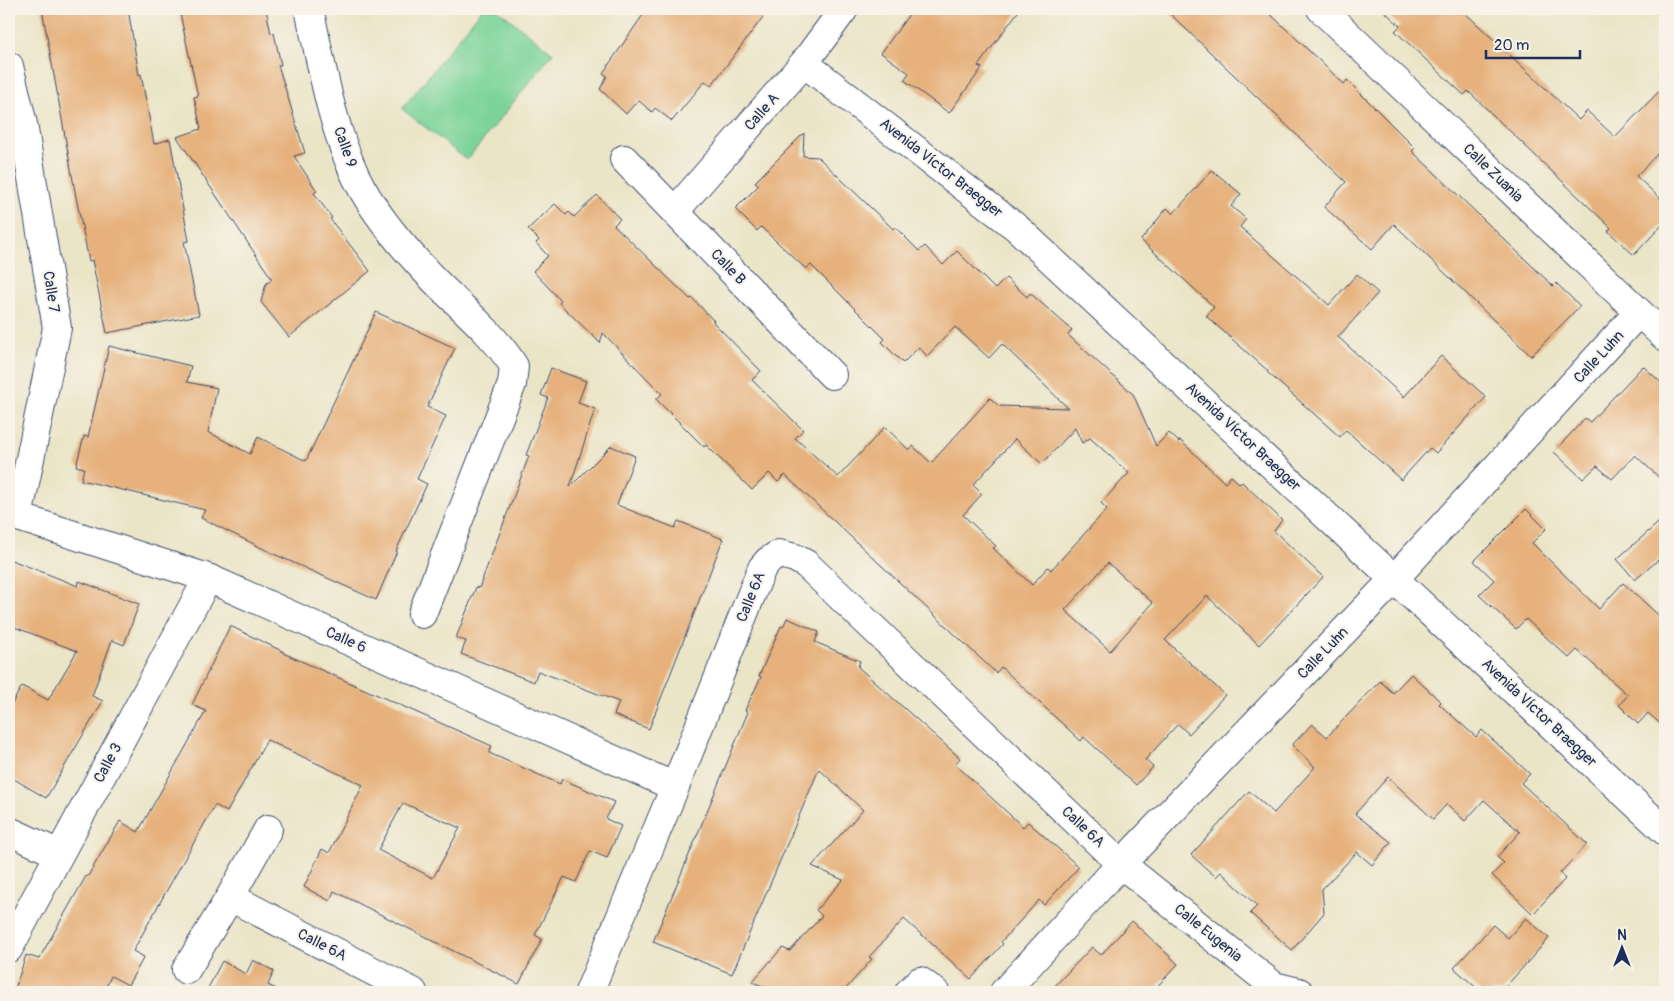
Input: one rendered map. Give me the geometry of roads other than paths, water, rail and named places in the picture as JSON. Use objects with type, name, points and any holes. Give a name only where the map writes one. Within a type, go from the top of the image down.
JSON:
[{"type":"street","name":"Calle 9","points":[[309,9],[339,134],[356,177],[379,216],[421,267],[493,337],[514,366],[512,384],[422,614]]},
{"type":"street","name":"Calle A","points":[[675,212],[804,63],[844,9]]},
{"type":"street","name":"Calle Zuania","points":[[1321,9],[1665,337]]},
{"type":"street","name":"Avenida Víctor Braegger","points":[[804,63],[1018,228],[1665,831]]},
{"type":"street","name":"Calle 7","points":[[9,66],[23,124],[57,328],[13,517]]},
{"type":"street","name":"Calle B","points":[[624,159],[832,375]]},
{"type":"street","name":"Calle Luhn","points":[[1004,992],[1121,864],[1395,578],[1640,312]]},
{"type":"street","name":"Calle 6","points":[[13,517],[208,578],[675,786]]},
{"type":"street","name":"Calle 6A","points":[[589,992],[675,786],[762,568],[768,561],[780,554],[795,558],[806,564],[1121,864]]},
{"type":"street","name":"Calle 3","points":[[9,948],[208,578]]},
{"type":"street","points":[[186,970],[268,829]]},
{"type":"street","points":[[9,831],[59,854]]},
{"type":"street","name":"Calle Eugenia","points":[[1121,864],[1274,986],[1299,992]]},
{"type":"street","name":"Calle 6A","points":[[230,897],[413,992]]},
{"type":"street","points":[[909,992],[920,981],[935,992]]}]
